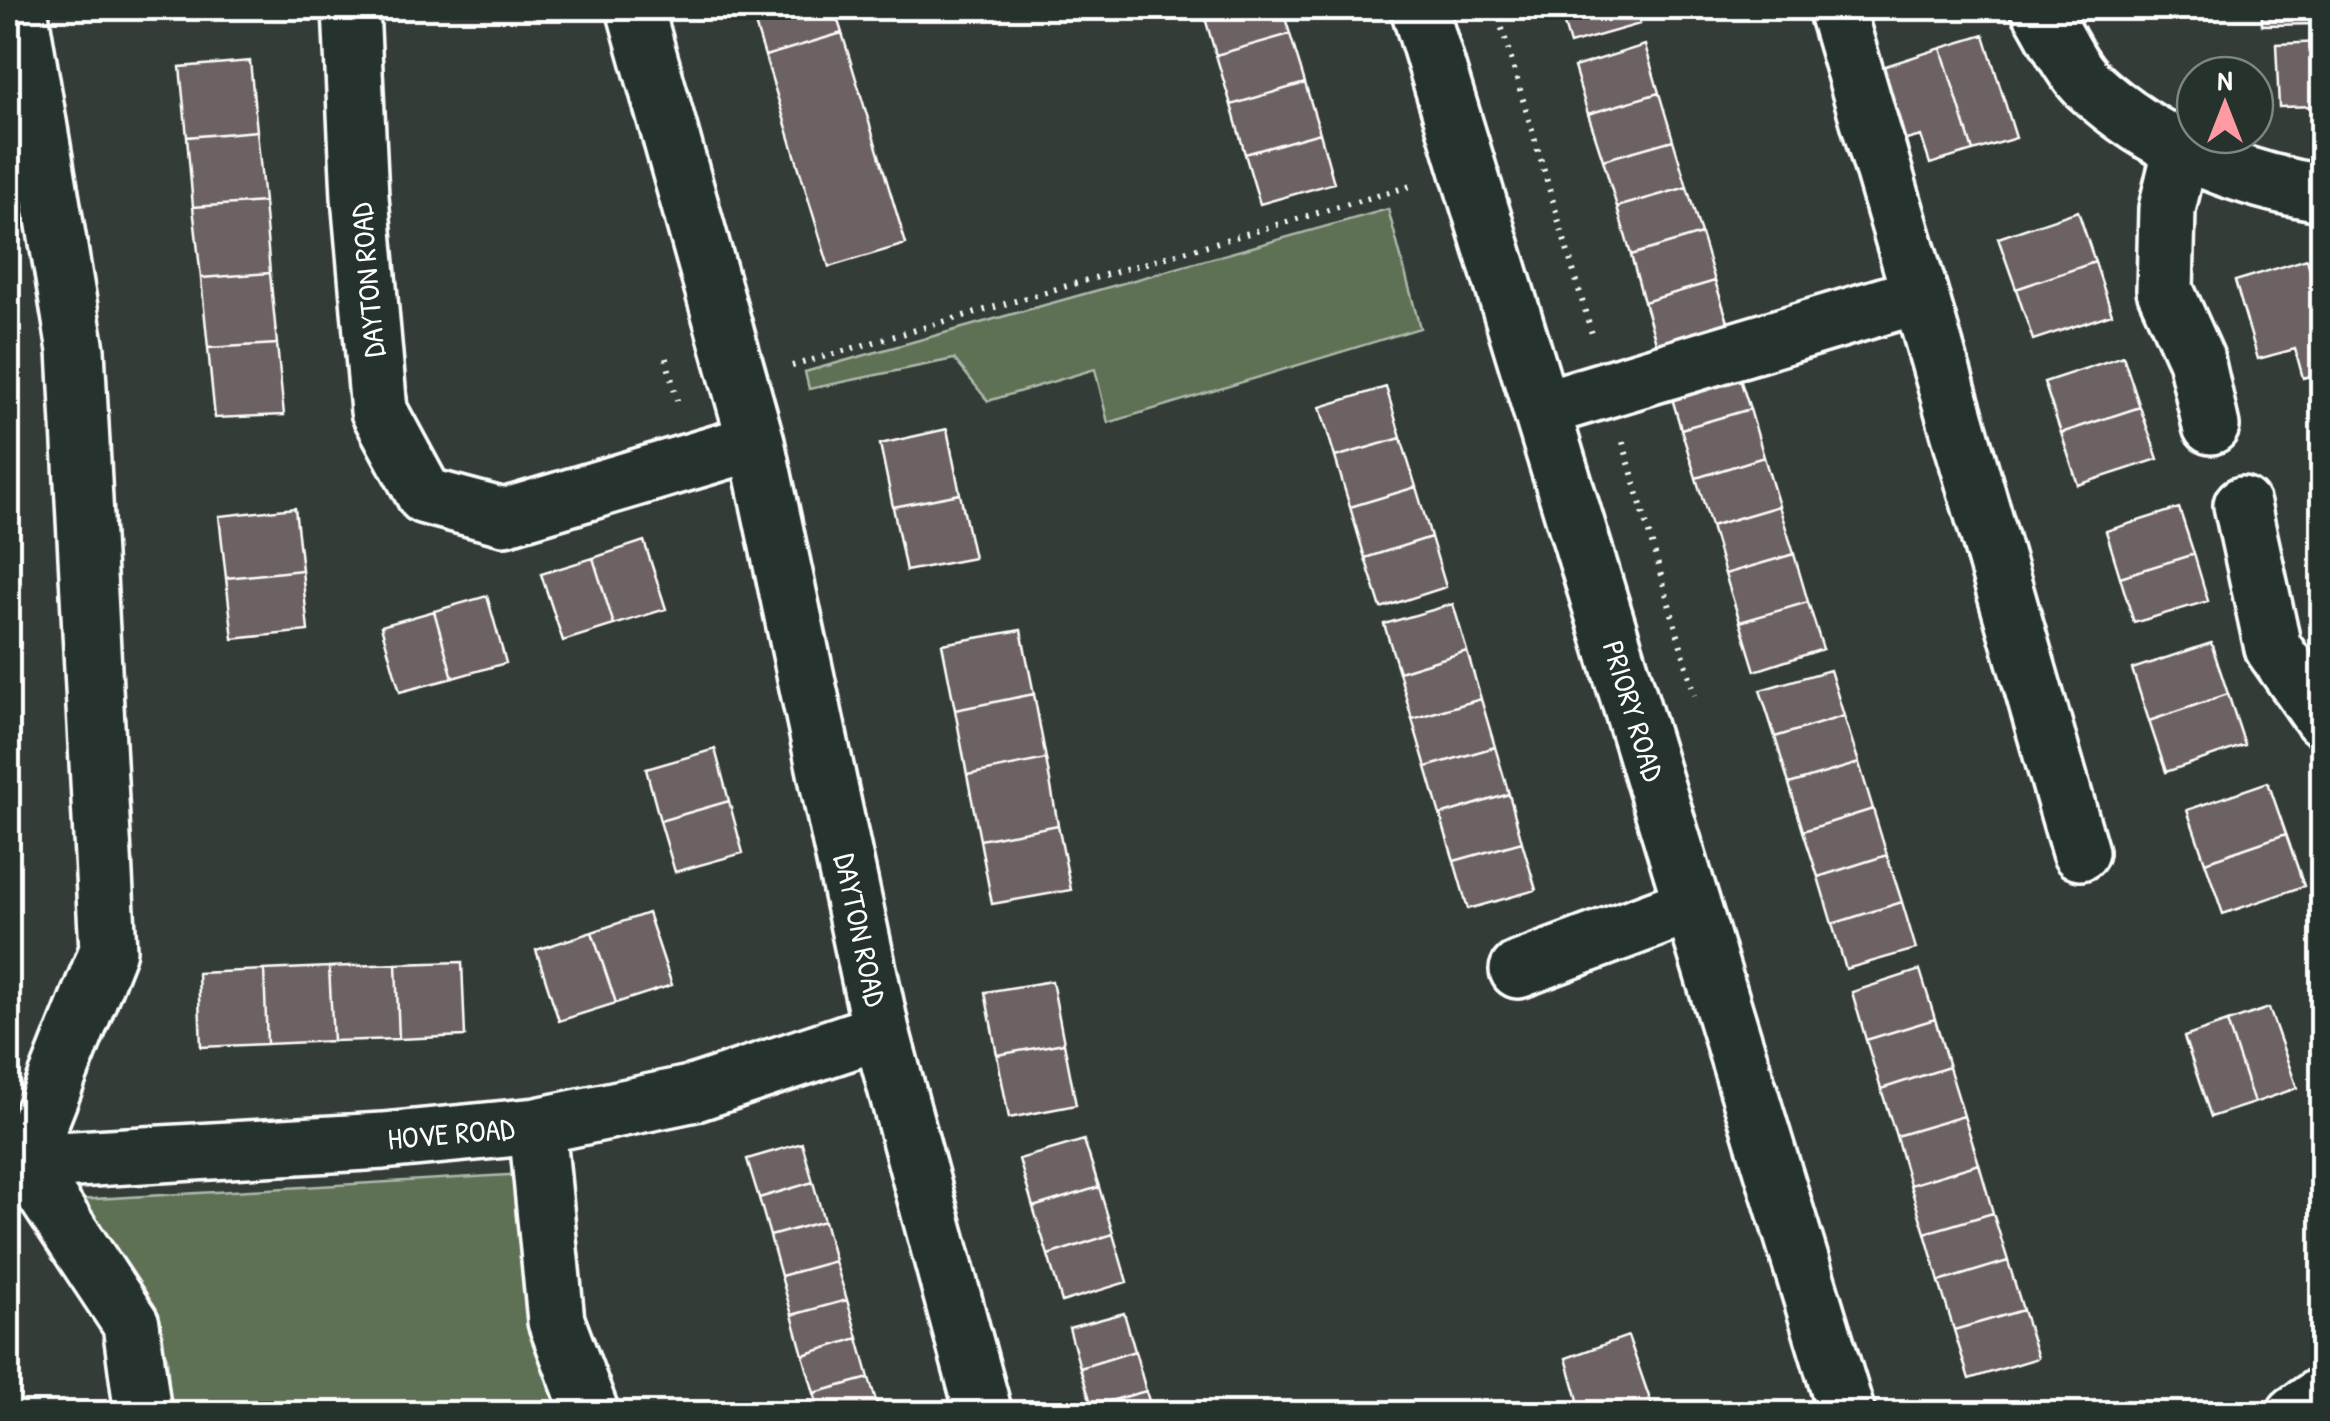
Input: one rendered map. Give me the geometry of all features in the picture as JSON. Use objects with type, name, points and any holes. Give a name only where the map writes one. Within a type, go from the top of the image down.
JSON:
[{"type":"street","points":[[19,8],[76,350],[108,950],[16,1162],[131,1324],[143,1414]]},
{"type":"street","name":"DAYTON ROAD","points":[[351,8],[360,197],[379,411],[425,496],[504,517],[756,442]]},
{"type":"street","name":"DAYTON ROAD","points":[[636,8],[756,442],[881,1030],[984,1414]]},
{"type":"street","name":"PRIORY ROAD","points":[[1419,8],[1847,1414]]},
{"type":"street","points":[[1836,8],[2080,852]]},
{"type":"street","points":[[2039,8],[2086,84],[2175,147]]},
{"type":"street","points":[[2180,155],[2167,209],[2165,290],[2196,359],[2211,426]]},
{"type":"street","points":[[2191,155],[2270,185],[2322,193]]},
{"type":"street","points":[[1541,409],[1920,295]]},
{"type":"street","points":[[2242,505],[2273,648],[2322,718]]},
{"type":"street","points":[[1518,970],[1692,905]]},
{"type":"street","name":"HOVE ROAD","points":[[16,1162],[537,1126],[695,1093],[881,1030]]},
{"type":"street","points":[[537,1126],[556,1321],[590,1414]]},
{"type":"street","points":[[2295,1414],[2322,1396]]},
{"type":"path","points":[[778,370],[1468,170]]},
{"type":"green space","points":[[1388,209],[1420,328],[1108,423],[1095,369],[988,401],[954,359],[809,389],[805,372]]},
{"type":"green space","points":[[526,1174],[574,1413],[171,1413],[167,1357],[78,1200]]},
{"type":"building","points":[[750,8],[834,8],[842,33],[765,56]]},
{"type":"building","points":[[1202,8],[1282,8],[1290,34],[1216,55]]},
{"type":"building","points":[[1559,8],[1635,8],[1640,24],[1570,44]]},
{"type":"building","points":[[2262,8],[2322,8],[2322,24],[2262,25]]},
{"type":"building","points":[[842,33],[906,244],[829,267],[765,56]]},
{"type":"building","points":[[1290,34],[1305,83],[1231,105],[1216,55]]},
{"type":"building","points":[[1984,35],[2016,138],[1973,151],[1941,48]]},
{"type":"building","points":[[2322,42],[2322,106],[2279,107],[2276,44]]},
{"type":"building","points":[[1645,45],[1659,93],[1588,114],[1574,67]]},
{"type":"building","points":[[1941,48],[1973,151],[1930,164],[1921,136],[1899,142],[1876,69]]},
{"type":"building","points":[[250,61],[257,131],[187,137],[180,67]]},
{"type":"building","points":[[1305,83],[1320,133],[1245,154],[1231,105]]},
{"type":"building","points":[[1659,93],[1673,140],[1603,160],[1588,114]]},
{"type":"building","points":[[257,131],[264,202],[193,207],[187,137]]},
{"type":"building","points":[[1320,133],[1334,183],[1260,204],[1245,154]]},
{"type":"building","points":[[1673,140],[1687,187],[1617,207],[1603,160]]},
{"type":"building","points":[[1687,187],[1701,234],[1631,255],[1617,207]]},
{"type":"building","points":[[264,202],[270,273],[201,278],[193,207]]},
{"type":"building","points":[[2078,211],[2095,262],[2016,289],[1998,238]]},
{"type":"building","points":[[1701,234],[1715,281],[1644,302],[1631,255]]},
{"type":"building","points":[[2307,259],[2322,312],[2322,373],[2303,378],[2295,349],[2258,359],[2235,281]]},
{"type":"building","points":[[2095,262],[2112,314],[2033,340],[2016,289]]},
{"type":"building","points":[[270,273],[277,344],[208,348],[201,278]]},
{"type":"building","points":[[1715,281],[1730,328],[1658,349],[1644,302]]},
{"type":"building","points":[[277,344],[284,415],[215,418],[208,348]]},
{"type":"building","points":[[2123,356],[2140,407],[2061,433],[2044,382]]},
{"type":"building","points":[[1734,361],[1750,409],[1681,429],[1667,381]]},
{"type":"building","points":[[1386,387],[1401,438],[1335,457],[1320,407]]},
{"type":"building","points":[[2140,407],[2158,459],[2078,485],[2061,433]]},
{"type":"building","points":[[1750,409],[1764,457],[1696,478],[1681,429]]},
{"type":"building","points":[[947,429],[960,494],[893,507],[880,444]]},
{"type":"building","points":[[1401,438],[1416,487],[1350,507],[1335,457]]},
{"type":"building","points":[[1764,457],[1779,506],[1711,526],[1696,478]]},
{"type":"building","points":[[1416,487],[1431,537],[1365,558],[1350,507]]},
{"type":"building","points":[[960,494],[974,558],[906,571],[893,507]]},
{"type":"building","points":[[1779,506],[1794,554],[1725,574],[1711,526]]},
{"type":"building","points":[[295,508],[302,570],[226,578],[219,516]]},
{"type":"building","points":[[2179,508],[2194,554],[2120,577],[2106,531]]},
{"type":"building","points":[[1431,537],[1446,587],[1381,608],[1365,558]]},
{"type":"building","points":[[644,541],[666,609],[614,625],[593,558]]},
{"type":"building","points":[[1794,554],[1808,602],[1740,622],[1725,574]]},
{"type":"building","points":[[2194,554],[2208,601],[2134,623],[2120,577]]},
{"type":"building","points":[[593,558],[614,625],[563,641],[541,574]]},
{"type":"building","points":[[302,570],[308,631],[233,639],[226,578]]},
{"type":"building","points":[[487,596],[506,663],[453,678],[434,611]]},
{"type":"building","points":[[1808,602],[1823,649],[1755,671],[1740,622]]},
{"type":"building","points":[[1453,604],[1467,651],[1399,672],[1384,624]]},
{"type":"building","points":[[434,611],[453,678],[400,692],[381,626]]},
{"type":"building","points":[[1021,630],[1034,694],[955,710],[942,644]]},
{"type":"building","points":[[2211,643],[2228,694],[2149,721],[2132,669]]},
{"type":"building","points":[[1467,651],[1481,699],[1412,719],[1399,672]]},
{"type":"building","points":[[1830,670],[1844,716],[1775,737],[1760,690]]},
{"type":"building","points":[[1034,694],[1046,759],[967,775],[955,710]]},
{"type":"building","points":[[2228,694],[2245,745],[2166,772],[2149,721]]},
{"type":"building","points":[[1481,699],[1495,747],[1426,767],[1412,719]]},
{"type":"building","points":[[1844,716],[1859,763],[1789,784],[1775,737]]},
{"type":"building","points":[[1495,747],[1509,794],[1440,815],[1426,767]]},
{"type":"building","points":[[715,749],[729,801],[660,821],[646,769]]},
{"type":"building","points":[[1046,759],[1058,825],[980,840],[967,775]]},
{"type":"building","points":[[1859,763],[1873,809],[1803,831],[1789,784]]},
{"type":"building","points":[[2268,782],[2286,834],[2205,862],[2187,810]]},
{"type":"building","points":[[1509,794],[1522,842],[1454,861],[1440,815]]},
{"type":"building","points":[[729,801],[743,853],[675,872],[660,821]]},
{"type":"building","points":[[1873,809],[1887,855],[1818,877],[1803,831]]},
{"type":"building","points":[[1058,825],[1071,890],[992,904],[980,840]]},
{"type":"building","points":[[2286,834],[2304,886],[2223,914],[2205,862]]},
{"type":"building","points":[[1522,842],[1536,890],[1468,909],[1454,861]]},
{"type":"building","points":[[1887,855],[1902,902],[1832,924],[1818,877]]},
{"type":"building","points":[[1902,902],[1916,949],[1846,969],[1832,924]]},
{"type":"building","points":[[648,913],[672,985],[616,1003],[592,932]]},
{"type":"building","points":[[592,932],[616,1003],[559,1021],[536,950]]},
{"type":"building","points":[[462,962],[465,1036],[399,1039],[396,964]]},
{"type":"building","points":[[396,964],[399,1039],[333,1041],[329,967]]},
{"type":"building","points":[[329,967],[333,1041],[267,1044],[264,970]]},
{"type":"building","points":[[264,970],[267,1044],[201,1047],[198,973]]},
{"type":"building","points":[[1920,970],[1935,1019],[1866,1040],[1852,992]]},
{"type":"building","points":[[1052,981],[1064,1043],[997,1055],[985,992]]},
{"type":"building","points":[[2322,989],[2322,1025],[2312,993]]},
{"type":"building","points":[[2269,1008],[2297,1088],[2254,1103],[2227,1022]]},
{"type":"building","points":[[1935,1019],[1949,1067],[1881,1089],[1866,1040]]},
{"type":"building","points":[[2227,1022],[2254,1103],[2211,1117],[2184,1037]]},
{"type":"building","points":[[1064,1043],[1076,1105],[1009,1118],[997,1055]]},
{"type":"building","points":[[1949,1067],[1964,1116],[1896,1136],[1881,1089]]},
{"type":"building","points":[[1964,1116],[1979,1164],[1910,1185],[1896,1136]]},
{"type":"building","points":[[1084,1140],[1099,1187],[1033,1207],[1019,1159]]},
{"type":"building","points":[[802,1143],[813,1182],[759,1198],[747,1159]]},
{"type":"building","points":[[1979,1164],[1993,1213],[1925,1233],[1910,1185]]},
{"type":"building","points":[[813,1182],[824,1221],[770,1236],[759,1198]]},
{"type":"building","points":[[1099,1187],[1113,1234],[1048,1255],[1033,1207]]},
{"type":"building","points":[[1993,1213],[2008,1261],[1939,1282],[1925,1233]]},
{"type":"building","points":[[824,1221],[835,1261],[781,1276],[770,1236]]},
{"type":"building","points":[[1113,1234],[1127,1282],[1062,1302],[1048,1255]]},
{"type":"building","points":[[835,1261],[847,1300],[792,1315],[781,1276]]},
{"type":"building","points":[[2008,1261],[2023,1310],[1954,1330],[1939,1282]]},
{"type":"building","points":[[847,1300],[858,1338],[803,1355],[792,1315]]},
{"type":"building","points":[[2023,1310],[2038,1358],[1969,1379],[1954,1330]]},
{"type":"building","points":[[1124,1313],[1135,1351],[1080,1368],[1069,1328]]},
{"type":"building","points":[[1628,1336],[1655,1414],[1582,1414],[1566,1358]]},
{"type":"building","points":[[858,1338],[869,1378],[814,1393],[803,1355]]},
{"type":"building","points":[[1135,1351],[1146,1391],[1092,1406],[1080,1368]]},
{"type":"building","points":[[869,1378],[880,1414],[820,1414],[814,1393]]},
{"type":"building","points":[[1146,1391],[1153,1414],[1094,1414],[1092,1406]]}]
